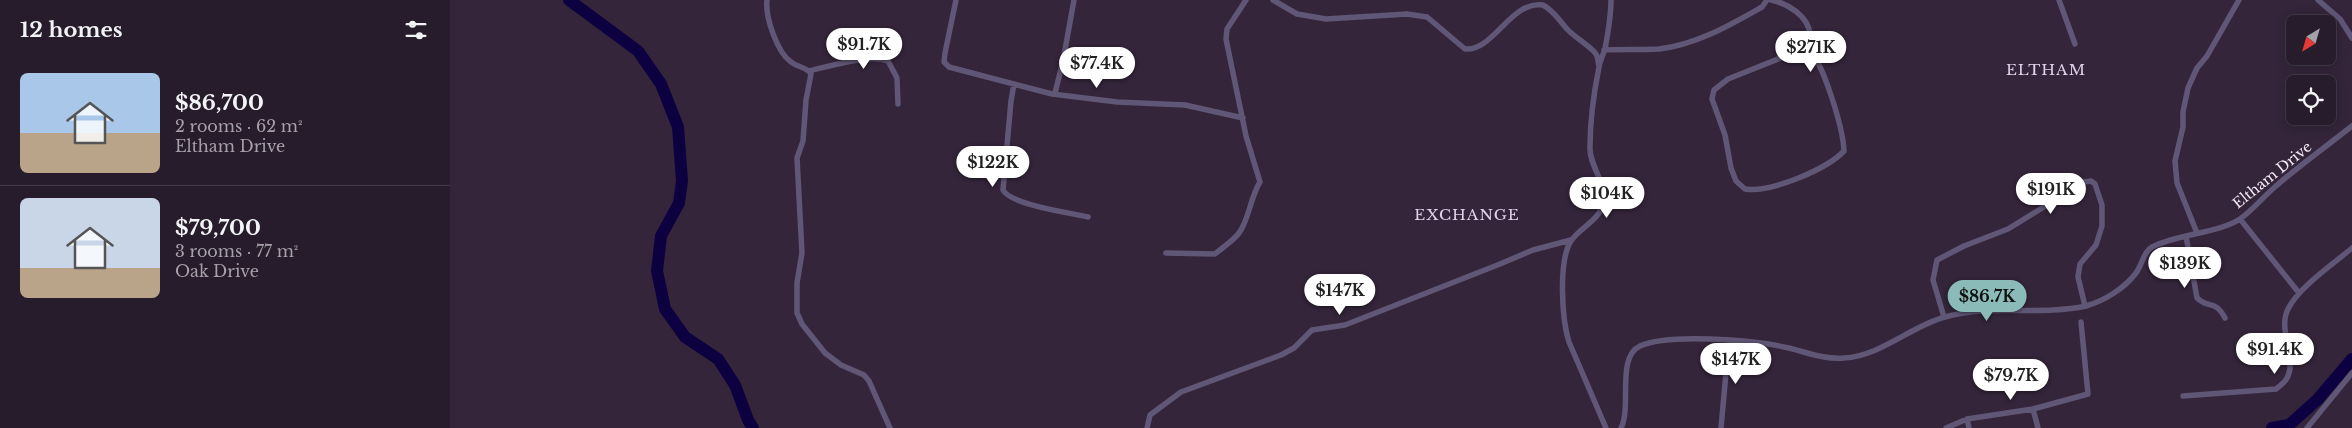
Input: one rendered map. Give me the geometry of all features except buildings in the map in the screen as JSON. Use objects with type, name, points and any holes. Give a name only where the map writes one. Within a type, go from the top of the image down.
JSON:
[{"type":"street","points":[[768,0],[769,20],[786,58],[809,71],[869,59],[880,58],[888,61],[897,78],[898,104]]},
{"type":"street","points":[[956,0],[945,53],[946,64],[1052,94],[1117,102],[1185,105],[1243,118]]},
{"type":"street","points":[[1055,93],[1064,61],[1074,0]]},
{"type":"street","points":[[1166,253],[1215,254],[1239,234],[1250,202],[1260,182],[1257,168],[1252,158],[1226,39],[1227,28],[1246,0]]},
{"type":"street","points":[[1273,0],[1297,14],[1320,19],[1339,20],[1407,14],[1427,17],[1465,49],[1486,38],[1524,3],[1538,2],[1555,13],[1566,29],[1596,54],[1599,66]]},
{"type":"street","points":[[1606,428],[1565,330],[1562,292],[1566,253],[1571,240],[1599,214],[1603,205],[1599,174],[1592,163],[1589,148],[1599,66],[1611,15],[1611,0]]},
{"type":"street","points":[[1604,50],[1657,49],[1675,46],[1715,32],[1762,7],[1769,0],[1784,2],[1802,17],[1810,34],[1808,47]]},
{"type":"street","points":[[2059,0],[2075,44]]},
{"type":"street","points":[[2197,232],[2177,183],[2174,161],[2183,127],[2183,112],[2188,88],[2197,68],[2207,56],[2239,0]]},
{"type":"street","points":[[2318,0],[2340,19],[2352,38]]},
{"type":"street","points":[[1808,47],[1816,55],[1838,116],[1844,151],[1837,159],[1805,175],[1765,188],[1745,189],[1736,181],[1731,168],[1725,135],[1712,99],[1714,90],[1728,79],[1808,47]]},
{"type":"street","points":[[809,71],[811,74],[806,100],[803,141],[797,158],[802,253],[797,283],[797,313],[802,324],[825,354],[840,365],[864,375],[869,381],[890,428]]},
{"type":"street","points":[[1014,84],[1003,190],[1005,194],[1013,199],[1037,206],[1088,217]]},
{"type":"street","name":"Eltham Drive","points":[[1621,428],[1626,414],[1625,384],[1627,366],[1630,355],[1638,346],[1674,340],[1729,340],[1786,347],[1821,357],[1847,358],[1870,352],[1944,317],[1959,314],[2085,306],[2109,296],[2127,284],[2137,272],[2152,247],[2240,219],[2278,184],[2352,126]]},
{"type":"street","points":[[1944,317],[1934,280],[1937,260],[1964,246],[2008,229],[2084,182],[2091,181],[2095,184],[2102,205],[2102,226],[2096,245],[2080,264],[2078,277],[2085,306]]},
{"type":"street","points":[[2240,219],[2299,293]]},
{"type":"street","points":[[2186,236],[2197,298],[2201,302],[2214,304],[2220,309],[2225,318]]},
{"type":"street","points":[[1147,428],[1150,415],[1181,392],[1281,356],[1294,348],[1312,330],[1336,328],[1346,325],[1500,264],[1515,256],[1571,240]]},
{"type":"street","points":[[2183,396],[2276,389],[2287,378],[2290,361],[2284,323],[2287,310],[2299,293],[2352,248]]},
{"type":"street","points":[[1946,428],[1967,419],[2033,409],[2085,396],[2089,389],[2081,322]]},
{"type":"street","points":[[1721,428],[1729,340]]},
{"type":"street","points":[[2307,428],[2352,373]]},
{"type":"street","points":[[2033,409],[2038,428]]},
{"type":"street","points":[[1967,419],[1969,428]]},
{"type":"waterway","points":[[569,0],[638,51],[661,84],[678,127],[682,181],[679,203],[661,236],[657,271],[665,309],[685,337],[718,359],[735,385],[748,420],[753,428]]},
{"type":"waterway","points":[[2272,428],[2289,425],[2318,399],[2352,359]]},
{"type":"district","name":"ELTHAM","points":[[2046,69]]},
{"type":"district","name":"EXCHANGE","points":[[1467,214]]}]
